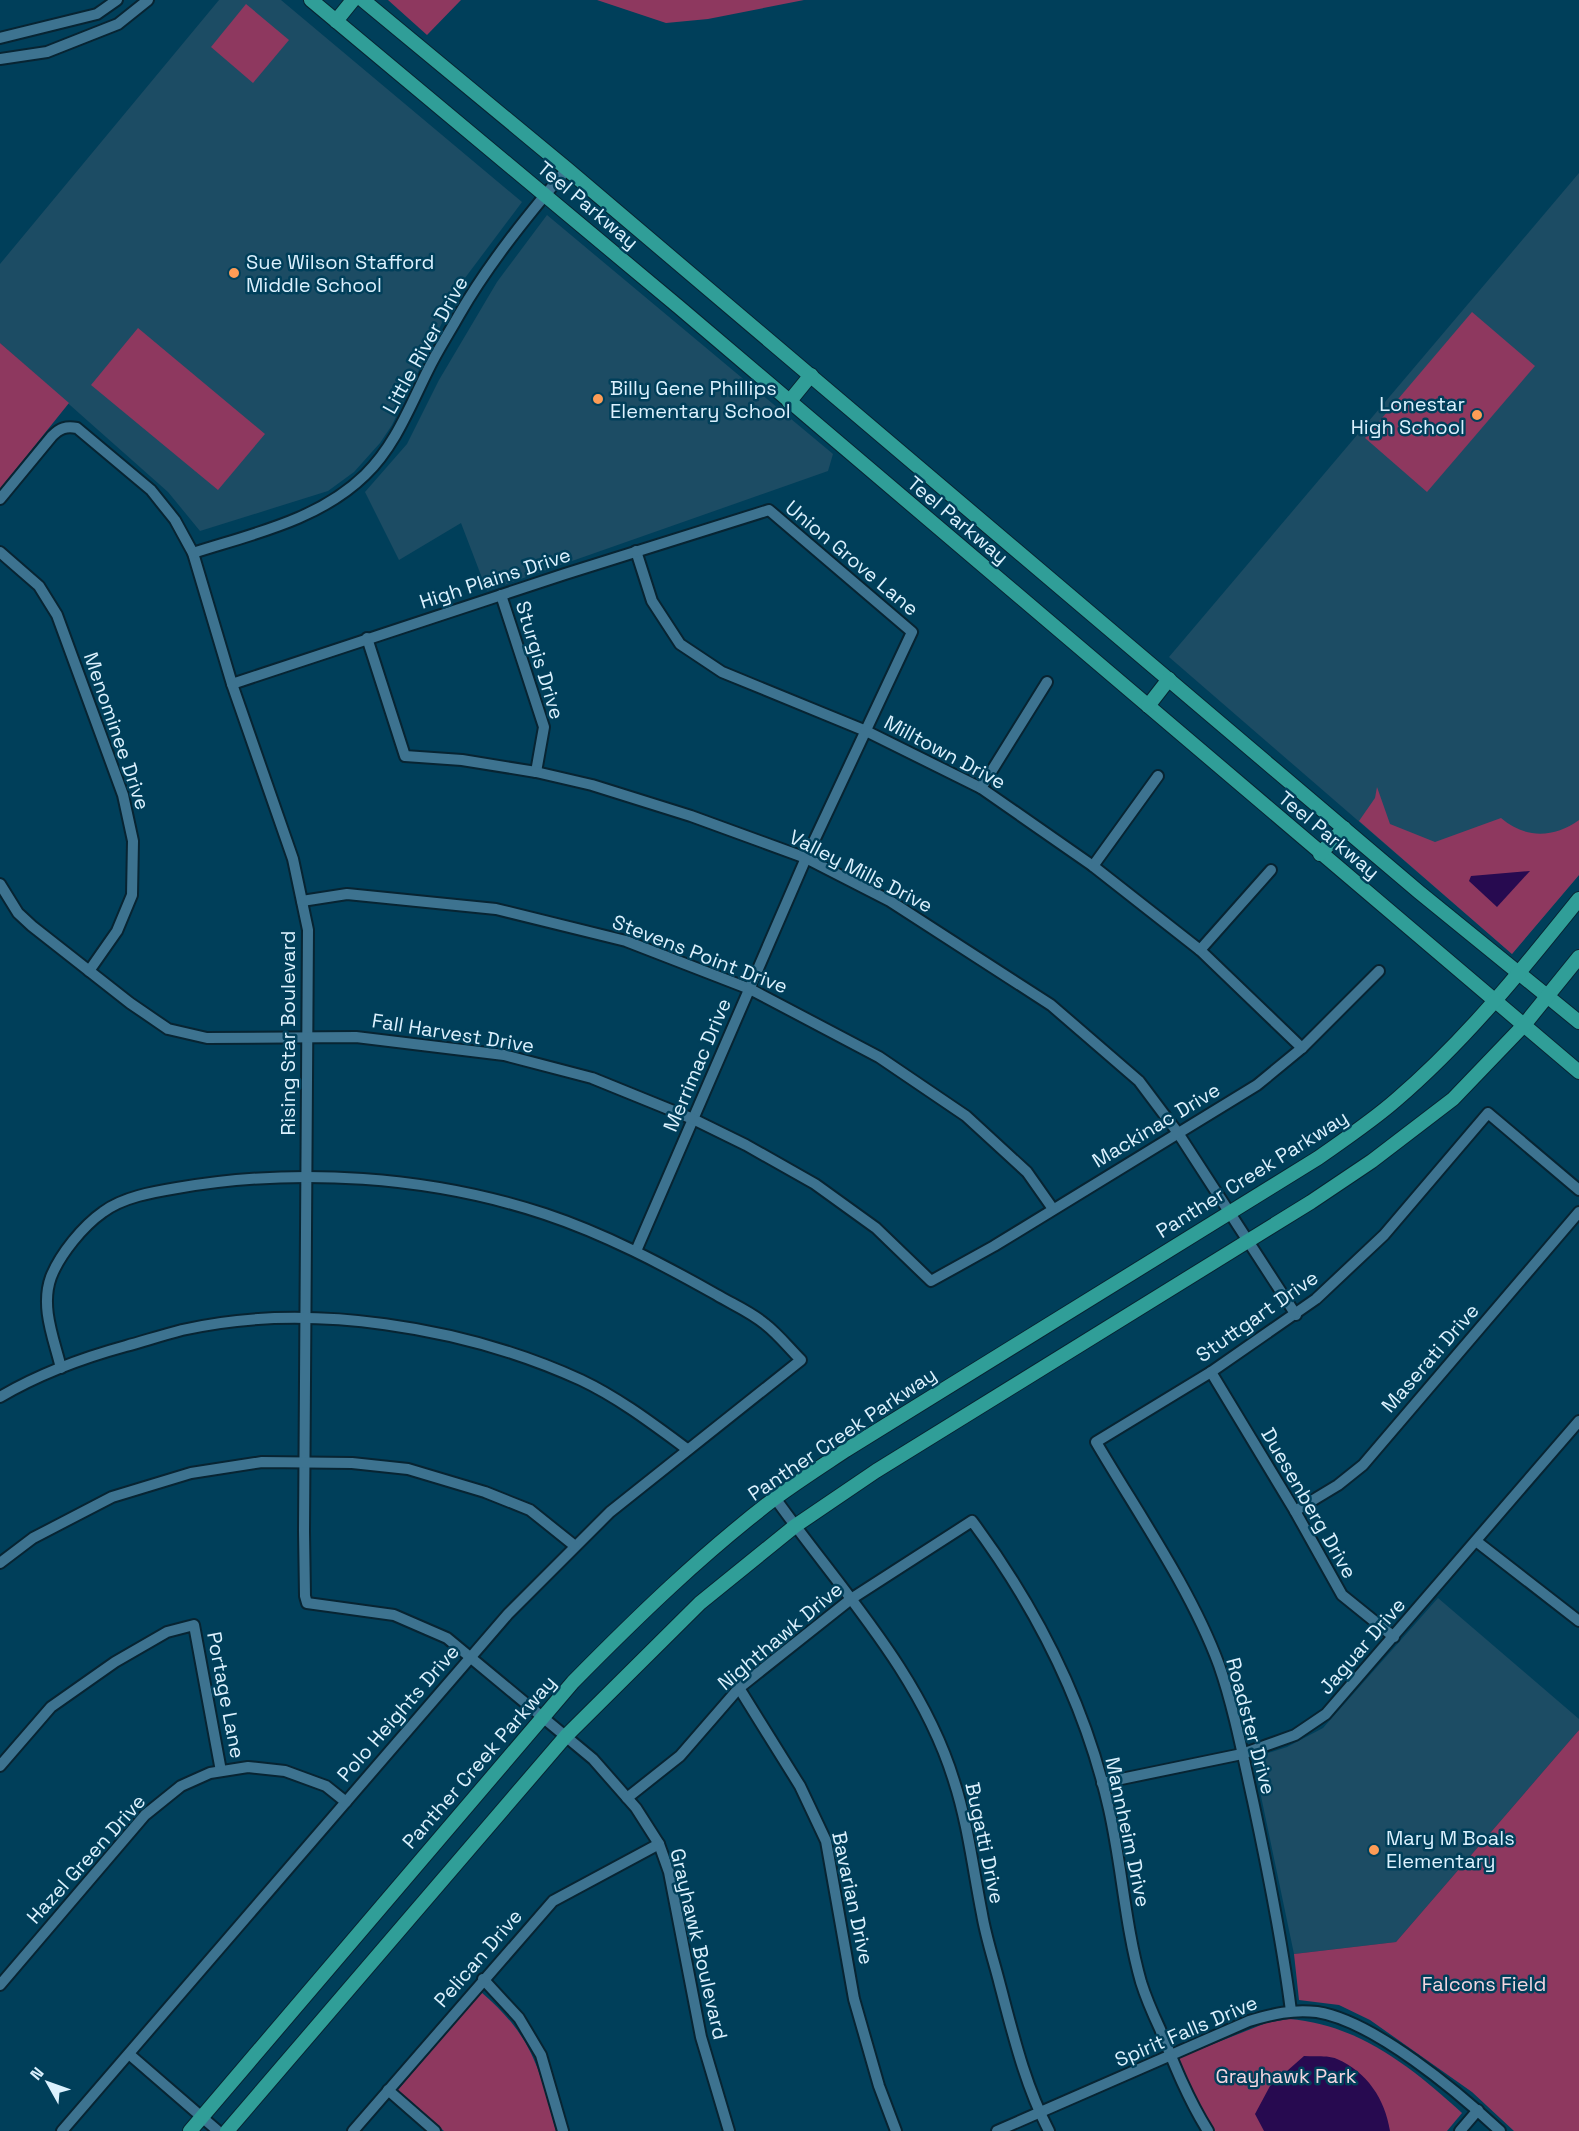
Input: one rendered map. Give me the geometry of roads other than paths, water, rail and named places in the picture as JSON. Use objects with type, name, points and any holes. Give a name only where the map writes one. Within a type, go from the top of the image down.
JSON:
[{"type":"main road","name":"Teel Parkway","points":[[311,0],[545,194],[1579,1072]]},
{"type":"main road","points":[[336,21],[353,0]]},
{"type":"main road","name":"Teel Parkway","points":[[363,0],[811,375],[1419,892],[1579,1022]]},
{"type":"main road","points":[[789,402],[811,375]]},
{"type":"main road","points":[[1148,706],[1169,680]]},
{"type":"main road","points":[[1320,854],[1344,828]]},
{"type":"main road","name":"Panther Creek Parkway","points":[[190,2131],[573,1682],[659,1596],[775,1498],[846,1450],[1318,1158],[1396,1100],[1467,1032],[1520,972],[1579,899]]},
{"type":"main road","points":[[227,2131],[566,1736],[700,1604],[795,1526],[876,1471],[1247,1242],[1372,1161],[1453,1099],[1524,1025],[1579,957]]},
{"type":"street","points":[[0,38],[97,15],[117,0]]},
{"type":"street","points":[[0,59],[47,52],[118,24],[148,0]]},
{"type":"street","name":"Little River Drive","points":[[193,553],[286,524],[317,508],[365,475],[405,418],[428,368],[461,311],[503,250],[567,169]]},
{"type":"street","name":"Rising Star Boulevard","points":[[0,499],[52,436],[58,430],[68,427],[77,428],[151,490],[175,520],[193,553],[232,684],[293,859],[308,930],[304,1462],[305,1596],[308,1603]]},
{"type":"street","name":"High Plains Drive","points":[[232,684],[367,638],[769,510]]},
{"type":"street","name":"Union Grove Lane","points":[[769,510],[912,632]]},
{"type":"street","name":"Milltown Drive","points":[[636,551],[652,601],[680,644],[722,672],[866,730],[981,788],[1093,866],[1200,950],[1302,1048]]},
{"type":"street","name":"Menominee Drive","points":[[0,552],[39,586],[57,615],[123,795],[134,841],[132,894],[117,931],[89,971]]},
{"type":"street","name":"Sturgis Drive","points":[[501,595],[544,727],[537,772]]},
{"type":"street","name":"Merrimac Drive","points":[[636,1251],[806,858],[912,632]]},
{"type":"street","name":"Valley Mills Drive","points":[[367,638],[405,756],[462,760],[537,772],[592,785],[680,813],[806,858],[890,901],[1052,1005],[1139,1081],[1178,1132],[1296,1315]]},
{"type":"street","points":[[981,788],[1047,682]]},
{"type":"street","points":[[1093,866],[1158,776]]},
{"type":"street","points":[[1200,950],[1270,870]]},
{"type":"street","name":"Fall Harvest Drive","points":[[0,884],[18,913],[89,971],[168,1029],[207,1038],[356,1037],[504,1055],[592,1078],[693,1119],[746,1145],[815,1184],[876,1228],[931,1281]]},
{"type":"street","name":"Stevens Point Drive","points":[[302,901],[347,894],[496,909],[626,941],[750,989],[879,1057],[966,1116],[1027,1172],[1053,1209]]},
{"type":"street","name":"Mackinac Drive","points":[[931,1281],[1257,1085],[1302,1048],[1380,971]]},
{"type":"street","name":"Stuttgart Drive","points":[[1096,1442],[1210,1372],[1296,1315],[1339,1280],[1384,1235],[1488,1113],[1579,1190]]},
{"type":"street","points":[[61,1368],[47,1315],[51,1278],[72,1244],[103,1211],[146,1193],[207,1182],[306,1177],[388,1182],[470,1194],[545,1214],[636,1251]]},
{"type":"street","name":"Maserati Drive","points":[[1295,1511],[1338,1485],[1363,1465],[1579,1212]]},
{"type":"street","name":"Polo Heights Drive","points":[[62,2131],[508,1614],[575,1545],[687,1449],[801,1360],[764,1323],[636,1251]]},
{"type":"street","points":[[0,1397],[84,1358],[184,1330],[243,1322],[305,1318],[387,1325],[511,1353],[582,1380],[640,1414],[687,1449]]},
{"type":"street","name":"Duesenberg Drive","points":[[1210,1372],[1295,1511],[1342,1595],[1394,1637]]},
{"type":"street","name":"Jaguar Drive","points":[[1102,1783],[1242,1754],[1295,1735],[1326,1714],[1579,1421]]},
{"type":"street","name":"Roadster Drive","points":[[1096,1442],[1191,1605],[1219,1665],[1242,1754],[1283,1945],[1291,2011]]},
{"type":"street","points":[[0,1563],[33,1538],[112,1497],[191,1473],[262,1462],[408,1468],[485,1492],[530,1510],[575,1545]]},
{"type":"street","name":"Bugatti Drive","points":[[775,1498],[895,1661],[933,1726],[954,1779],[968,1833],[982,1917],[1023,2067],[1049,2131]]},
{"type":"street","name":"Nighthawk Drive","points":[[627,1798],[680,1756],[739,1688],[851,1599],[972,1521]]},
{"type":"street","name":"Mannheim Drive","points":[[972,1521],[1003,1563],[1053,1648],[1088,1730],[1102,1783],[1141,1984],[1170,2055],[1208,2131]]},
{"type":"street","points":[[1476,1541],[1579,1621]]},
{"type":"street","name":"Grayhawk Boulevard","points":[[308,1603],[394,1615],[447,1638],[566,1736],[605,1771],[627,1798],[659,1844],[671,1883],[701,2037],[729,2131]]},
{"type":"street","name":"Portage Lane","points":[[0,1766],[51,1707],[115,1662],[167,1632],[194,1625],[222,1771]]},
{"type":"street","name":"Bavarian Drive","points":[[739,1688],[800,1786],[826,1841],[854,1999],[879,2086],[896,2131]]},
{"type":"street","name":"Hazel Green Drive","points":[[0,1985],[145,1815],[181,1786],[210,1773],[248,1767],[285,1771],[326,1786],[346,1802]]},
{"type":"street","name":"Pelican Drive","points":[[353,2131],[553,1900],[659,1844]]},
{"type":"street","points":[[483,1979],[519,2018],[541,2055],[563,2131]]},
{"type":"street","name":"Spirit Falls Drive","points":[[997,2131],[1249,2021],[1291,2011],[1317,2012],[1341,2018],[1355,2026],[1402,2053],[1478,2110],[1500,2131]]},
{"type":"street","points":[[129,2054],[218,2131]]},
{"type":"street","points":[[388,2090],[435,2131]]},
{"type":"street","points":[[1460,2131],[1478,2110]]},
{"type":"place","name":"Sue Wilson Stafford Middle School","points":[[234,273]]},
{"type":"place","name":"Billy Gene Phillips Elementary School","points":[[598,399]]},
{"type":"place","name":"Lonestar High School","points":[[1477,415]]},
{"type":"place","name":"Mary M Boals Elementary","points":[[1374,1850]]},
{"type":"park label","name":"Falcons Field","points":[[1484,1984]]},
{"type":"park label","name":"Grayhawk Park","points":[[1286,2076]]}]
